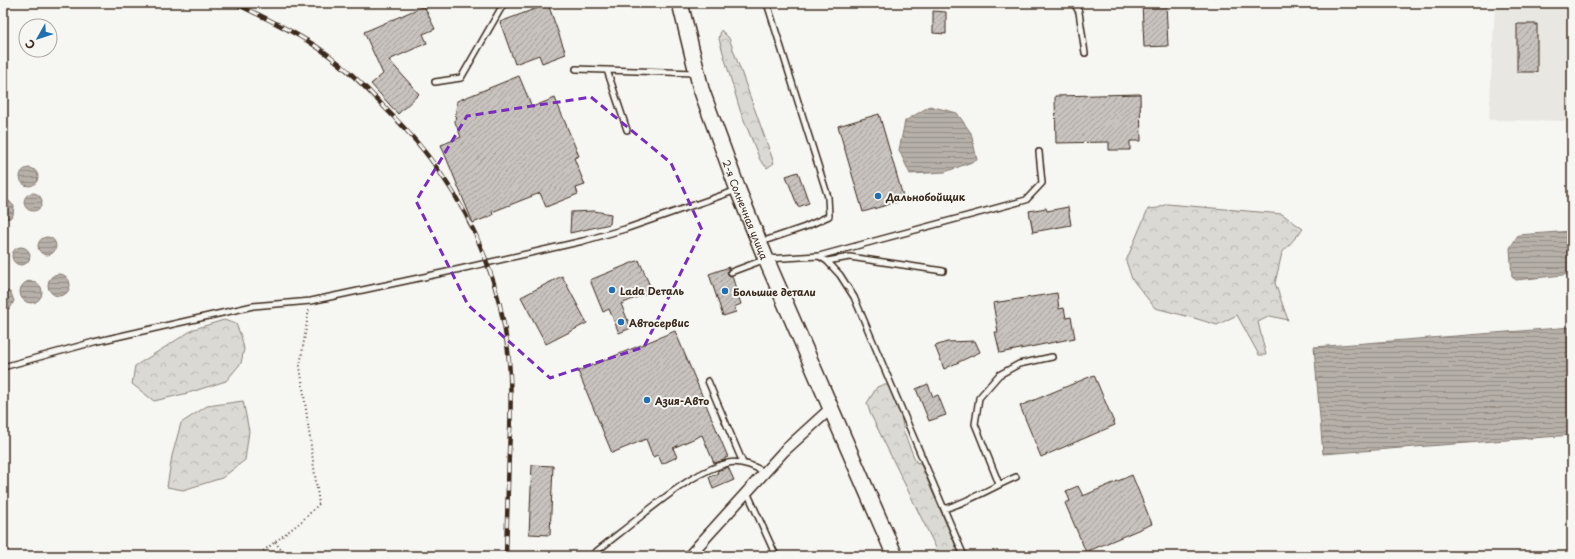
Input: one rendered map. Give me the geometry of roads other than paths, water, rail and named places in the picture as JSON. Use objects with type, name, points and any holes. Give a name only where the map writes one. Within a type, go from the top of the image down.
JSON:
[{"type":"main road","name":"2-я Солнечная улица","points":[[680,3],[697,73],[718,137],[738,190],[830,409],[895,556]]},
{"type":"street","points":[[689,556],[766,473],[784,451],[830,409]]},
{"type":"lane","points":[[435,82],[461,78],[504,3]]},
{"type":"lane","points":[[760,242],[804,227],[829,216],[828,197],[767,3]]},
{"type":"lane","points":[[1074,3],[1079,12],[1085,53]]},
{"type":"lane","points":[[576,69],[697,73]]},
{"type":"lane","points":[[608,70],[627,130]]},
{"type":"lane","points":[[731,272],[766,259],[819,256],[1026,200],[1042,183],[1038,152]]},
{"type":"lane","points":[[3,367],[94,342],[253,306],[311,301],[454,271],[583,241],[625,229],[738,190]]},
{"type":"lane","points":[[819,256],[827,261],[840,275],[854,296],[964,556]]},
{"type":"lane","points":[[827,261],[850,257],[943,271]]},
{"type":"lane","points":[[999,484],[975,424],[979,398],[999,375],[1019,364],[1052,357]]},
{"type":"lane","points":[[708,381],[743,463]]},
{"type":"lane","points":[[591,556],[678,487],[703,474],[729,463],[743,463],[766,473]]},
{"type":"lane","points":[[944,509],[958,505],[1016,477]]},
{"type":"lane","points":[[747,492],[776,556]]},
{"type":"railway","points":[[234,3],[305,39],[334,59],[353,75],[402,125],[422,148],[435,165],[466,214],[493,281],[500,304],[508,351],[511,402],[506,556]]},
{"type":"place","name":"Дальнобойщик","points":[[878,196]]},
{"type":"place","name":"Lada Dеталь","points":[[612,290]]},
{"type":"place","name":"Большие детали","points":[[725,291]]},
{"type":"place","name":"Автосервис","points":[[621,322]]},
{"type":"place","name":"Азия-Авто","points":[[647,400]]}]
